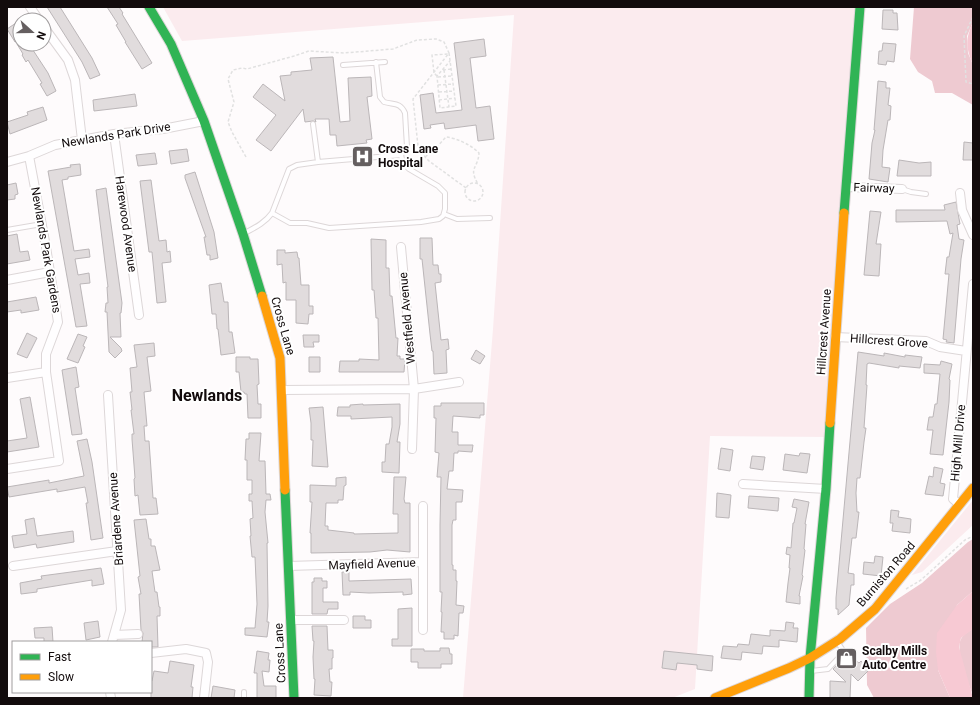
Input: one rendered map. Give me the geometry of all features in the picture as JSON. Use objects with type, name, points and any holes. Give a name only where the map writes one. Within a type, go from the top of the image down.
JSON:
[{"type":"street","name":"Cross Lane","points":[[149,7],[171,44],[204,121],[243,234],[280,358],[294,698]]},
{"type":"street","name":"Hillcrest Avenue","points":[[809,698],[810,658],[826,490],[835,337],[860,7]]},
{"type":"street","points":[[52,38],[68,60],[75,80],[82,140]]},
{"type":"street","name":"Newlands Park Drive","points":[[7,162],[29,156],[55,145],[114,134],[163,129],[204,121]]},
{"type":"street","name":"Harewood Avenue","points":[[114,134],[139,315]]},
{"type":"street","name":"Newlands Park Gardens","points":[[7,469],[59,461],[46,372],[46,354],[58,322],[29,156]]},
{"type":"street","name":"Fairway","points":[[847,187],[902,189]]},
{"type":"street","points":[[960,193],[962,210],[973,235]]},
{"type":"street","name":"Westfield Avenue","points":[[401,247],[414,389],[412,449]]},
{"type":"street","points":[[7,280],[50,272]]},
{"type":"street","name":"High Mill Drive","points":[[959,504],[953,499],[973,284]]},
{"type":"street","name":"Hillcrest Grove","points":[[835,337],[926,341],[940,347],[966,351]]},
{"type":"street","points":[[7,378],[46,372]]},
{"type":"street","points":[[282,390],[414,389],[459,382]]},
{"type":"street","name":"Briardene Avenue","points":[[108,395],[121,610],[113,639]]},
{"type":"street","points":[[743,484],[826,490]]},
{"type":"street","name":"Burniston Road","points":[[715,698],[760,681],[810,658],[837,641],[875,609],[973,488]]},
{"type":"street","name":"Mayfield Avenue","points":[[288,566],[423,562],[423,506]]},
{"type":"street","points":[[13,566],[117,551]]},
{"type":"street","points":[[423,562],[423,630]]},
{"type":"street","points":[[290,620],[344,620]]},
{"type":"street","points":[[113,639],[138,634]]},
{"type":"street","points":[[152,653],[186,649],[206,653],[208,662],[204,698]]},
{"type":"lane","points":[[243,234],[264,223],[272,214],[289,170],[297,164],[401,155],[407,147],[405,113],[399,105],[384,102],[380,97],[376,62]]},
{"type":"lane","points":[[343,65],[385,62]]},
{"type":"lane","points":[[313,124],[318,162]]},
{"type":"lane","points":[[272,214],[290,223],[307,223],[329,228],[421,222],[439,219],[444,214],[446,200],[445,193],[438,186],[409,169],[403,163],[401,155]]},
{"type":"lane","points":[[902,189],[926,194]]},
{"type":"lane","points":[[444,214],[457,219],[490,218]]},
{"type":"lane","points":[[7,230],[42,224]]},
{"type":"lane","points":[[810,671],[828,669],[844,652],[837,641]]},
{"type":"lane","points":[[244,692],[244,698]]},
{"type":"path","points":[[973,17],[964,36],[966,82],[973,84]]},
{"type":"path","points":[[246,157],[228,122],[234,102],[228,79],[233,70],[242,68],[248,69],[294,56],[309,50],[344,53],[393,49],[417,40],[436,39],[444,42],[449,54],[456,106],[440,108],[437,77],[434,73],[432,55],[449,54]]},
{"type":"path","points":[[449,54],[413,99],[418,146],[425,157],[466,188]]},
{"type":"path","points":[[437,77],[450,61]]},
{"type":"path","points":[[443,70],[451,69]]},
{"type":"path","points":[[443,70],[449,107]]},
{"type":"path","points":[[437,77],[452,76]]},
{"type":"path","points":[[438,85],[453,84]]},
{"type":"path","points":[[439,92],[454,91]]},
{"type":"path","points":[[439,100],[455,98]]},
{"type":"path","points":[[425,157],[446,137],[451,137],[473,147],[479,153],[473,169],[475,179],[483,192],[481,198],[476,201],[471,201],[466,197],[466,188],[473,183],[478,184]]},
{"type":"path","points":[[901,592],[921,580],[966,540],[973,536]]},
{"type":"shaded area","points":[[163,7],[860,7],[829,437],[710,436],[695,689],[672,698],[463,698],[493,329],[514,15],[182,41]]},
{"type":"shaded area","points":[[914,7],[973,7],[973,22],[967,36],[968,53],[973,65],[973,105],[952,93],[935,93],[932,81],[918,72],[910,59]]},
{"type":"shaded area","points":[[973,22],[973,65],[967,44]]},
{"type":"shaded area","points":[[973,500],[973,525],[922,572],[912,575]]},
{"type":"shaded area","points":[[973,539],[973,591],[957,605],[938,670],[950,698],[874,698],[867,685],[866,628],[890,604],[922,583]]},
{"type":"shaded area","points":[[973,591],[973,629],[961,638],[959,647],[973,698],[950,698],[938,670],[936,652],[937,633],[957,605]]},
{"type":"shaded area","points":[[973,629],[973,695],[963,667],[960,644],[963,636]]},
{"type":"building","points":[[47,7],[60,7],[92,58],[100,75],[90,79],[82,62],[52,15],[52,12],[50,12]]},
{"type":"building","points":[[107,7],[119,7],[152,63],[142,69],[125,42],[116,25],[118,24]]},
{"type":"building","points":[[883,10],[893,10],[893,13],[897,13],[898,30],[882,29]]},
{"type":"building","points":[[12,26],[12,37],[7,29]]},
{"type":"building","points":[[484,39],[486,56],[470,58],[476,108],[490,106],[494,139],[478,141],[476,125],[445,129],[444,123],[430,125],[431,128],[424,129],[420,95],[433,93],[436,113],[462,110],[454,43]]},
{"type":"building","points":[[883,43],[896,44],[894,62],[887,61],[886,65],[878,64],[879,51],[882,51]]},
{"type":"building","points":[[22,52],[34,52],[48,73],[56,91],[47,96],[40,84],[42,83],[28,60],[26,62],[22,55]]},
{"type":"building","points":[[333,57],[340,122],[350,121],[348,78],[371,77],[372,96],[367,97],[372,139],[366,140],[367,143],[337,146],[336,135],[330,135],[329,119],[315,119],[316,122],[305,122],[303,109],[271,151],[256,140],[276,115],[253,97],[263,84],[285,101],[280,76],[291,75],[291,72],[312,70],[310,58]]},
{"type":"building","points":[[878,81],[886,82],[886,88],[890,88],[888,105],[891,106],[890,120],[888,120],[882,167],[890,168],[888,182],[869,179],[872,143],[875,130]]},
{"type":"building","points":[[135,94],[137,106],[94,111],[93,100]]},
{"type":"building","points":[[43,107],[47,120],[10,134],[7,122],[28,115],[27,112]]},
{"type":"building","points":[[964,142],[973,143],[973,160],[963,160]]},
{"type":"building","points":[[187,149],[189,161],[171,164],[169,151]]},
{"type":"building","points":[[155,153],[157,164],[138,166],[136,155]]},
{"type":"building","points":[[899,160],[919,163],[931,162],[931,176],[897,176]]},
{"type":"building","points":[[80,164],[81,175],[68,177],[68,179],[62,180],[74,251],[89,249],[90,257],[75,259],[78,275],[89,273],[90,283],[80,284],[87,326],[76,327],[48,171]]},
{"type":"building","points":[[195,172],[214,232],[218,258],[210,260],[210,255],[207,255],[204,237],[206,237],[185,178],[185,175]]},
{"type":"building","points":[[151,180],[159,241],[166,240],[167,252],[170,251],[171,262],[162,263],[166,302],[157,303],[152,252],[149,252],[140,181]]},
{"type":"building","points":[[16,183],[18,194],[15,195],[15,199],[7,200],[7,185]]},
{"type":"building","points":[[106,188],[122,303],[120,313],[121,337],[110,337],[122,351],[115,358],[109,352],[107,312],[105,312],[106,303],[108,303],[108,287],[96,190]]},
{"type":"building","points":[[956,202],[960,224],[957,225],[959,239],[964,240],[954,343],[946,342],[947,340],[943,339],[949,274],[945,274],[947,257],[949,257],[953,233],[950,234],[947,221],[896,222],[896,210],[945,210],[944,205]]},
{"type":"building","points":[[870,211],[881,212],[876,244],[881,244],[879,276],[864,275]]},
{"type":"building","points":[[17,234],[20,252],[28,251],[30,260],[7,264],[7,236]]},
{"type":"building","points":[[420,238],[432,238],[433,265],[438,265],[439,274],[441,274],[441,282],[435,283],[441,340],[448,339],[449,349],[446,350],[447,373],[434,374],[433,351],[422,259],[420,259]]},
{"type":"building","points":[[371,239],[386,240],[386,268],[389,268],[390,296],[392,296],[396,338],[398,338],[397,356],[400,356],[400,359],[405,359],[404,372],[339,372],[340,361],[359,361],[359,359],[379,360],[378,318],[376,318],[374,290],[372,290]]},
{"type":"building","points":[[277,250],[285,250],[285,253],[297,252],[299,258],[301,285],[309,285],[309,306],[313,306],[313,314],[309,314],[308,324],[296,323],[296,300],[286,300],[286,282],[283,283],[282,264],[277,265]]},
{"type":"building","points":[[221,283],[224,302],[228,302],[229,332],[232,332],[235,353],[221,355],[216,314],[212,314],[209,285]]},
{"type":"building","points":[[36,297],[39,310],[21,313],[21,310],[7,312],[7,302]]},
{"type":"building","points":[[27,333],[37,338],[27,358],[17,354]]},
{"type":"building","points":[[78,334],[87,337],[83,346],[85,347],[78,363],[67,359]]},
{"type":"building","points":[[303,335],[319,335],[319,342],[313,342],[314,347],[304,347]]},
{"type":"building","points":[[154,343],[155,356],[147,357],[151,391],[144,392],[147,426],[144,426],[145,441],[149,441],[153,498],[156,498],[158,514],[140,515],[138,495],[135,496],[132,439],[132,434],[134,434],[131,410],[130,392],[132,392],[130,368],[137,367],[134,345]]},
{"type":"building","points":[[476,350],[485,356],[480,364],[471,359]]},
{"type":"building","points":[[858,352],[884,356],[884,353],[905,357],[905,355],[922,357],[920,368],[899,366],[899,368],[869,363],[867,364],[864,428],[866,428],[860,478],[857,478],[856,493],[857,512],[859,512],[856,538],[852,538],[848,573],[854,574],[854,585],[851,585],[849,605],[838,615],[838,609],[836,609],[836,598]]},
{"type":"building","points":[[236,357],[250,357],[250,359],[258,359],[259,384],[257,385],[258,404],[261,404],[261,418],[248,418],[247,394],[241,392],[239,372],[236,372]]},
{"type":"building","points":[[309,357],[320,357],[320,372],[309,372]]},
{"type":"building","points":[[941,361],[952,364],[949,379],[949,402],[943,455],[930,454],[933,430],[927,430],[929,417],[933,417],[935,404],[937,404],[940,374],[924,373],[924,364],[940,365]]},
{"type":"building","points":[[76,367],[79,387],[75,388],[82,434],[72,435],[62,370]]},
{"type":"building","points":[[30,397],[39,447],[7,452],[7,441],[27,438],[20,399]]},
{"type":"building","points":[[441,403],[484,403],[484,415],[480,415],[480,418],[453,416],[452,432],[458,432],[458,445],[473,445],[472,452],[458,451],[458,453],[454,453],[453,471],[449,471],[447,489],[463,490],[462,502],[456,502],[456,520],[453,520],[452,525],[452,565],[453,570],[456,570],[457,581],[456,605],[464,606],[463,613],[459,613],[458,636],[454,635],[454,639],[444,639],[444,632],[441,632],[441,477],[437,477],[439,453],[435,452],[436,418],[434,418],[434,406],[441,406]]},
{"type":"building","points":[[400,404],[400,424],[397,442],[400,442],[399,473],[382,472],[382,462],[385,462],[386,444],[389,444],[392,417],[351,419],[351,416],[337,416],[338,407],[350,407],[350,405]]},
{"type":"building","points":[[323,407],[328,467],[312,466],[313,440],[311,440],[309,408]]},
{"type":"building","points":[[249,433],[261,433],[259,461],[265,461],[266,494],[270,494],[271,500],[266,500],[265,512],[268,543],[267,622],[269,622],[267,637],[245,635],[245,628],[255,628],[257,604],[255,557],[252,557],[250,536],[250,519],[253,518],[252,501],[249,501],[249,494],[252,494],[252,480],[247,480],[247,460],[245,460],[246,439],[249,439]]},
{"type":"building","points":[[87,439],[92,462],[103,538],[91,540],[85,487],[57,492],[57,489],[9,497],[7,487],[49,480],[49,483],[84,476],[77,441]]},
{"type":"building","points":[[721,448],[733,450],[730,471],[718,469]]},
{"type":"building","points":[[800,453],[810,454],[807,473],[783,470],[785,454],[799,456]]},
{"type":"building","points":[[752,456],[765,457],[763,470],[750,468]]},
{"type":"building","points":[[934,467],[943,469],[940,483],[945,484],[943,496],[925,494],[929,476],[933,477]]},
{"type":"building","points":[[346,477],[343,500],[338,500],[338,503],[326,503],[325,526],[328,526],[328,530],[354,534],[398,533],[398,514],[393,514],[394,477],[406,477],[404,499],[405,503],[410,503],[410,552],[387,550],[370,552],[311,553],[310,533],[312,502],[310,502],[310,485],[336,486],[336,478]]},
{"type":"building","points":[[717,493],[731,495],[729,518],[716,517]]},
{"type":"building","points":[[749,496],[779,498],[778,511],[748,508]]},
{"type":"building","points":[[794,499],[809,502],[805,524],[805,550],[803,576],[799,596],[800,604],[786,602],[790,555],[786,554],[787,547],[791,548],[793,523],[797,508],[792,507]]},
{"type":"building","points":[[891,510],[899,511],[898,517],[911,519],[910,533],[892,531],[893,523],[890,523]]},
{"type":"building","points":[[34,518],[37,536],[73,531],[74,542],[37,548],[36,544],[14,548],[12,536],[27,534],[25,520]]},
{"type":"building","points":[[146,519],[149,539],[151,539],[151,546],[155,546],[160,570],[152,571],[155,592],[157,592],[160,607],[160,616],[157,616],[158,647],[152,647],[152,641],[142,641],[143,633],[141,630],[139,594],[141,594],[138,577],[140,576],[134,520]]},
{"type":"building","points":[[875,556],[883,557],[881,576],[863,574],[864,562],[874,563]]},
{"type":"building","points":[[101,568],[104,584],[92,586],[92,580],[37,589],[37,592],[21,594],[20,583],[42,579],[41,576]]},
{"type":"building","points":[[342,572],[349,572],[349,581],[411,579],[412,594],[403,595],[403,592],[350,592],[350,595],[343,595]]},
{"type":"building","points":[[314,578],[322,578],[322,581],[327,581],[327,588],[323,588],[323,602],[338,602],[338,609],[328,609],[327,614],[312,614],[312,582],[314,582]]},
{"type":"building","points":[[412,608],[412,646],[392,646],[392,639],[398,639],[398,609]]},
{"type":"building","points":[[353,616],[365,616],[365,620],[371,620],[371,628],[353,628]]},
{"type":"building","points":[[98,621],[100,637],[86,640],[84,623]]},
{"type":"building","points":[[786,622],[794,623],[793,628],[798,628],[797,642],[779,640],[779,647],[763,646],[762,654],[742,652],[741,660],[721,658],[723,646],[737,647],[738,644],[749,645],[751,634],[770,636],[770,630],[785,631]]},
{"type":"building","points":[[312,626],[327,626],[328,650],[333,650],[332,669],[329,669],[330,682],[332,682],[331,696],[314,695],[314,641]]},
{"type":"building","points":[[52,627],[53,641],[44,641],[44,638],[35,638],[34,628]]},
{"type":"building","points":[[440,648],[449,648],[450,654],[452,654],[452,664],[441,664],[441,668],[418,668],[418,662],[411,662],[411,649],[440,651]]},
{"type":"building","points":[[257,651],[269,653],[269,672],[262,671],[264,686],[276,686],[276,698],[257,698],[257,673],[254,673]]},
{"type":"building","points":[[664,651],[713,656],[712,671],[697,669],[697,665],[677,663],[676,670],[662,668]]},
{"type":"building","points":[[842,659],[849,666],[855,660],[859,663],[861,661],[869,670],[858,681],[851,674],[850,698],[830,698],[830,681],[846,682],[833,669]]},
{"type":"building","points":[[170,661],[194,665],[191,687],[193,687],[192,698],[151,698],[154,671],[168,673]]},
{"type":"building","points":[[213,686],[235,690],[234,698],[211,698]]},
{"type":"traffic: fast","points":[[149,7],[171,44],[204,121],[243,234],[262,296]]},
{"type":"traffic: fast","points":[[844,213],[860,7]]},
{"type":"traffic: fast","points":[[809,698],[810,658],[826,489],[830,423]]},
{"type":"traffic: fast","points":[[285,490],[294,698]]},
{"type":"traffic: slow","points":[[830,423],[844,213]]},
{"type":"traffic: slow","points":[[262,296],[280,358],[285,490]]},
{"type":"traffic: slow","points":[[715,698],[789,668],[810,658],[840,639],[875,609],[973,488]]},
{"type":"place","name":"Cross Lane Hospital","points":[[363,156]]},
{"type":"place","name":"Scalby Mills Auto Centre","points":[[846,658]]},
{"type":"district","name":"Newlands","points":[[207,395]]}]
